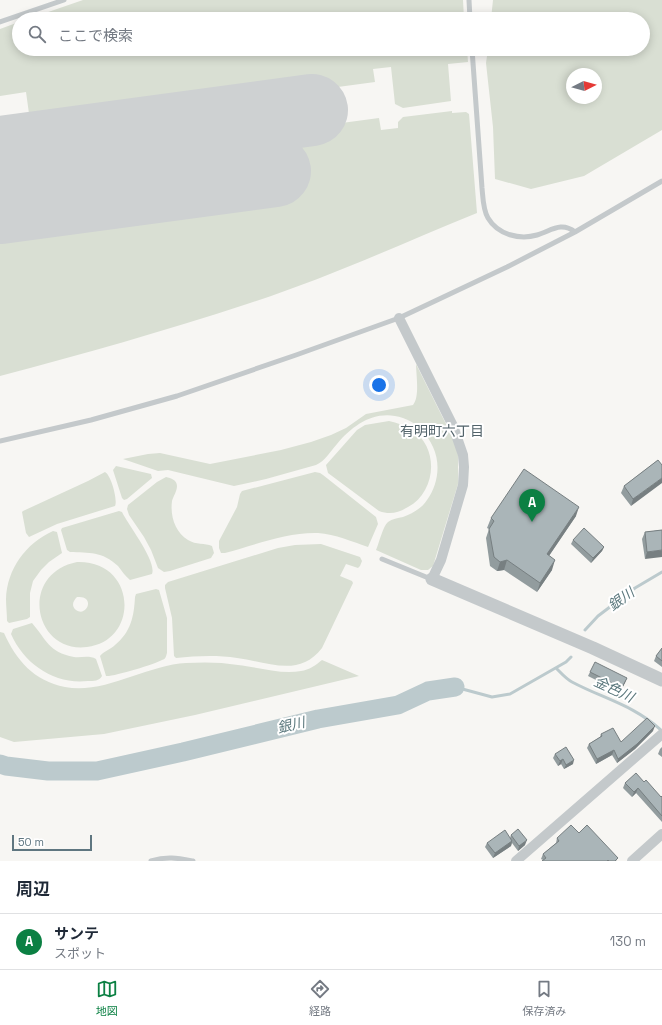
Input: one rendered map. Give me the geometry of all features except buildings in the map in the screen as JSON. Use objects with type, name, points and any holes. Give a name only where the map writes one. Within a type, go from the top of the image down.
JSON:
[{"type":"street","points":[[399,318],[453,426],[463,455],[463,485],[441,560],[432,580],[593,648],[662,680]]},
{"type":"street","points":[[516,861],[662,734]]},
{"type":"street","points":[[632,861],[662,834]]},
{"type":"lane","points":[[29,12],[64,0]]},
{"type":"lane","points":[[469,0],[470,12]]},
{"type":"lane","points":[[0,22],[12,18]]},
{"type":"lane","points":[[473,56],[482,188],[484,208],[488,219],[499,230],[513,236],[526,237],[564,227],[575,232]]},
{"type":"lane","points":[[0,441],[91,420],[177,396],[399,318],[507,267],[575,232],[662,181]]},
{"type":"lane","points":[[382,559],[432,580]]},
{"type":"lane","points":[[151,861],[162,857],[193,861]]},
{"type":"shaded area","points":[[83,0],[463,0],[464,12],[48,12]]},
{"type":"shaded area","points":[[493,0],[662,0],[662,130],[584,176],[531,189],[495,179],[493,127],[486,63],[487,56],[650,56],[650,12],[492,12]]},
{"type":"shaded area","points":[[12,25],[12,56],[468,56],[468,62],[448,64],[451,101],[403,108],[395,104],[391,67],[373,69],[375,82],[31,128],[26,92],[0,96],[0,29]]},
{"type":"shaded area","points":[[323,94],[337,104],[326,119],[35,159],[31,132]]},
{"type":"shaded area","points":[[452,111],[452,113],[466,112],[469,114],[477,213],[305,284],[276,294],[155,333],[0,376],[0,175],[36,170],[35,164],[379,118],[381,130],[398,128],[398,122],[403,117]]},
{"type":"shaded area","points":[[416,364],[455,442],[458,455],[458,484],[433,566],[428,570],[421,570],[376,550],[386,524],[391,520],[406,516],[420,508],[431,494],[436,481],[438,467],[431,442],[417,426],[403,418],[384,415],[366,420],[351,430],[325,459],[316,465],[234,486],[168,470],[158,471],[123,459],[160,453],[210,464],[281,450],[311,442],[346,428],[366,414],[413,405],[417,391]]},
{"type":"shaded area","points":[[389,421],[407,427],[421,438],[427,448],[431,470],[429,481],[417,500],[404,509],[390,513],[379,511],[328,473],[326,465],[357,430],[365,425]]},
{"type":"shaded area","points":[[116,466],[151,474],[152,478],[124,500],[113,470]]},
{"type":"shaded area","points":[[105,472],[110,478],[113,488],[116,499],[115,506],[57,524],[29,537],[26,533],[23,511]]},
{"type":"shaded area","points":[[315,472],[323,475],[376,517],[378,524],[368,547],[331,535],[306,533],[283,537],[221,553],[219,541],[237,507],[242,491]]},
{"type":"shaded area","points":[[166,477],[170,478],[177,484],[176,492],[172,501],[172,512],[174,523],[180,533],[191,542],[212,546],[214,553],[211,558],[164,572],[158,568],[151,550],[129,515],[127,509],[128,505],[157,482]]},
{"type":"shaded area","points":[[119,511],[122,512],[146,552],[152,568],[152,574],[130,580],[118,566],[101,555],[70,552],[67,550],[61,530],[62,528]]},
{"type":"shaded area","points":[[53,531],[57,532],[62,553],[49,562],[33,581],[30,593],[30,617],[9,623],[7,621],[6,599],[7,588],[14,567],[34,542]]},
{"type":"shaded area","points":[[321,544],[360,557],[362,561],[358,568],[346,564],[340,576],[352,581],[353,583],[322,648],[313,657],[304,663],[283,666],[229,657],[206,656],[176,658],[174,656],[172,618],[165,588],[165,585],[168,582],[278,548],[295,545]]},
{"type":"shaded area","points":[[77,562],[97,565],[111,574],[121,586],[124,602],[123,617],[116,631],[104,642],[87,647],[69,646],[55,638],[45,626],[40,612],[40,596],[46,581],[58,569]],"holes":[[[77,597],[83,597],[88,602],[88,606],[80,612],[73,607],[73,604]]]},
{"type":"shaded area","points":[[156,589],[159,590],[167,618],[166,657],[163,660],[143,667],[106,676],[100,656],[125,635],[131,623],[136,594]]},
{"type":"shaded area","points":[[32,623],[53,649],[65,655],[96,659],[102,676],[101,678],[92,681],[64,680],[53,676],[32,663],[24,655],[11,634],[13,629]]},
{"type":"shaded area","points":[[0,632],[4,633],[14,652],[27,668],[44,680],[65,687],[94,687],[171,665],[212,662],[294,672],[310,668],[322,660],[359,676],[195,715],[104,734],[14,742],[0,737]]},
{"type":"waterway","name":"銀川","points":[[585,630],[598,616],[635,588],[662,572]]},
{"type":"waterway","name":"銀川","points":[[455,687],[492,697],[510,694],[566,662],[571,657]]},
{"type":"waterway","name":"金色川","points":[[556,668],[570,681],[630,709],[641,715],[662,731]]},
{"type":"waterway","name":"銀川","points":[[0,764],[48,771],[97,771],[183,752],[318,719],[398,705],[428,691],[455,687]]},
{"type":"runway","points":[[0,152],[312,110]]},
{"type":"runway","points":[[0,208],[275,171]]},
{"type":"place","name":"サンテ","points":[[532,522]]},
{"type":"district","name":"有明町六丁目","points":[[442,431]]}]
